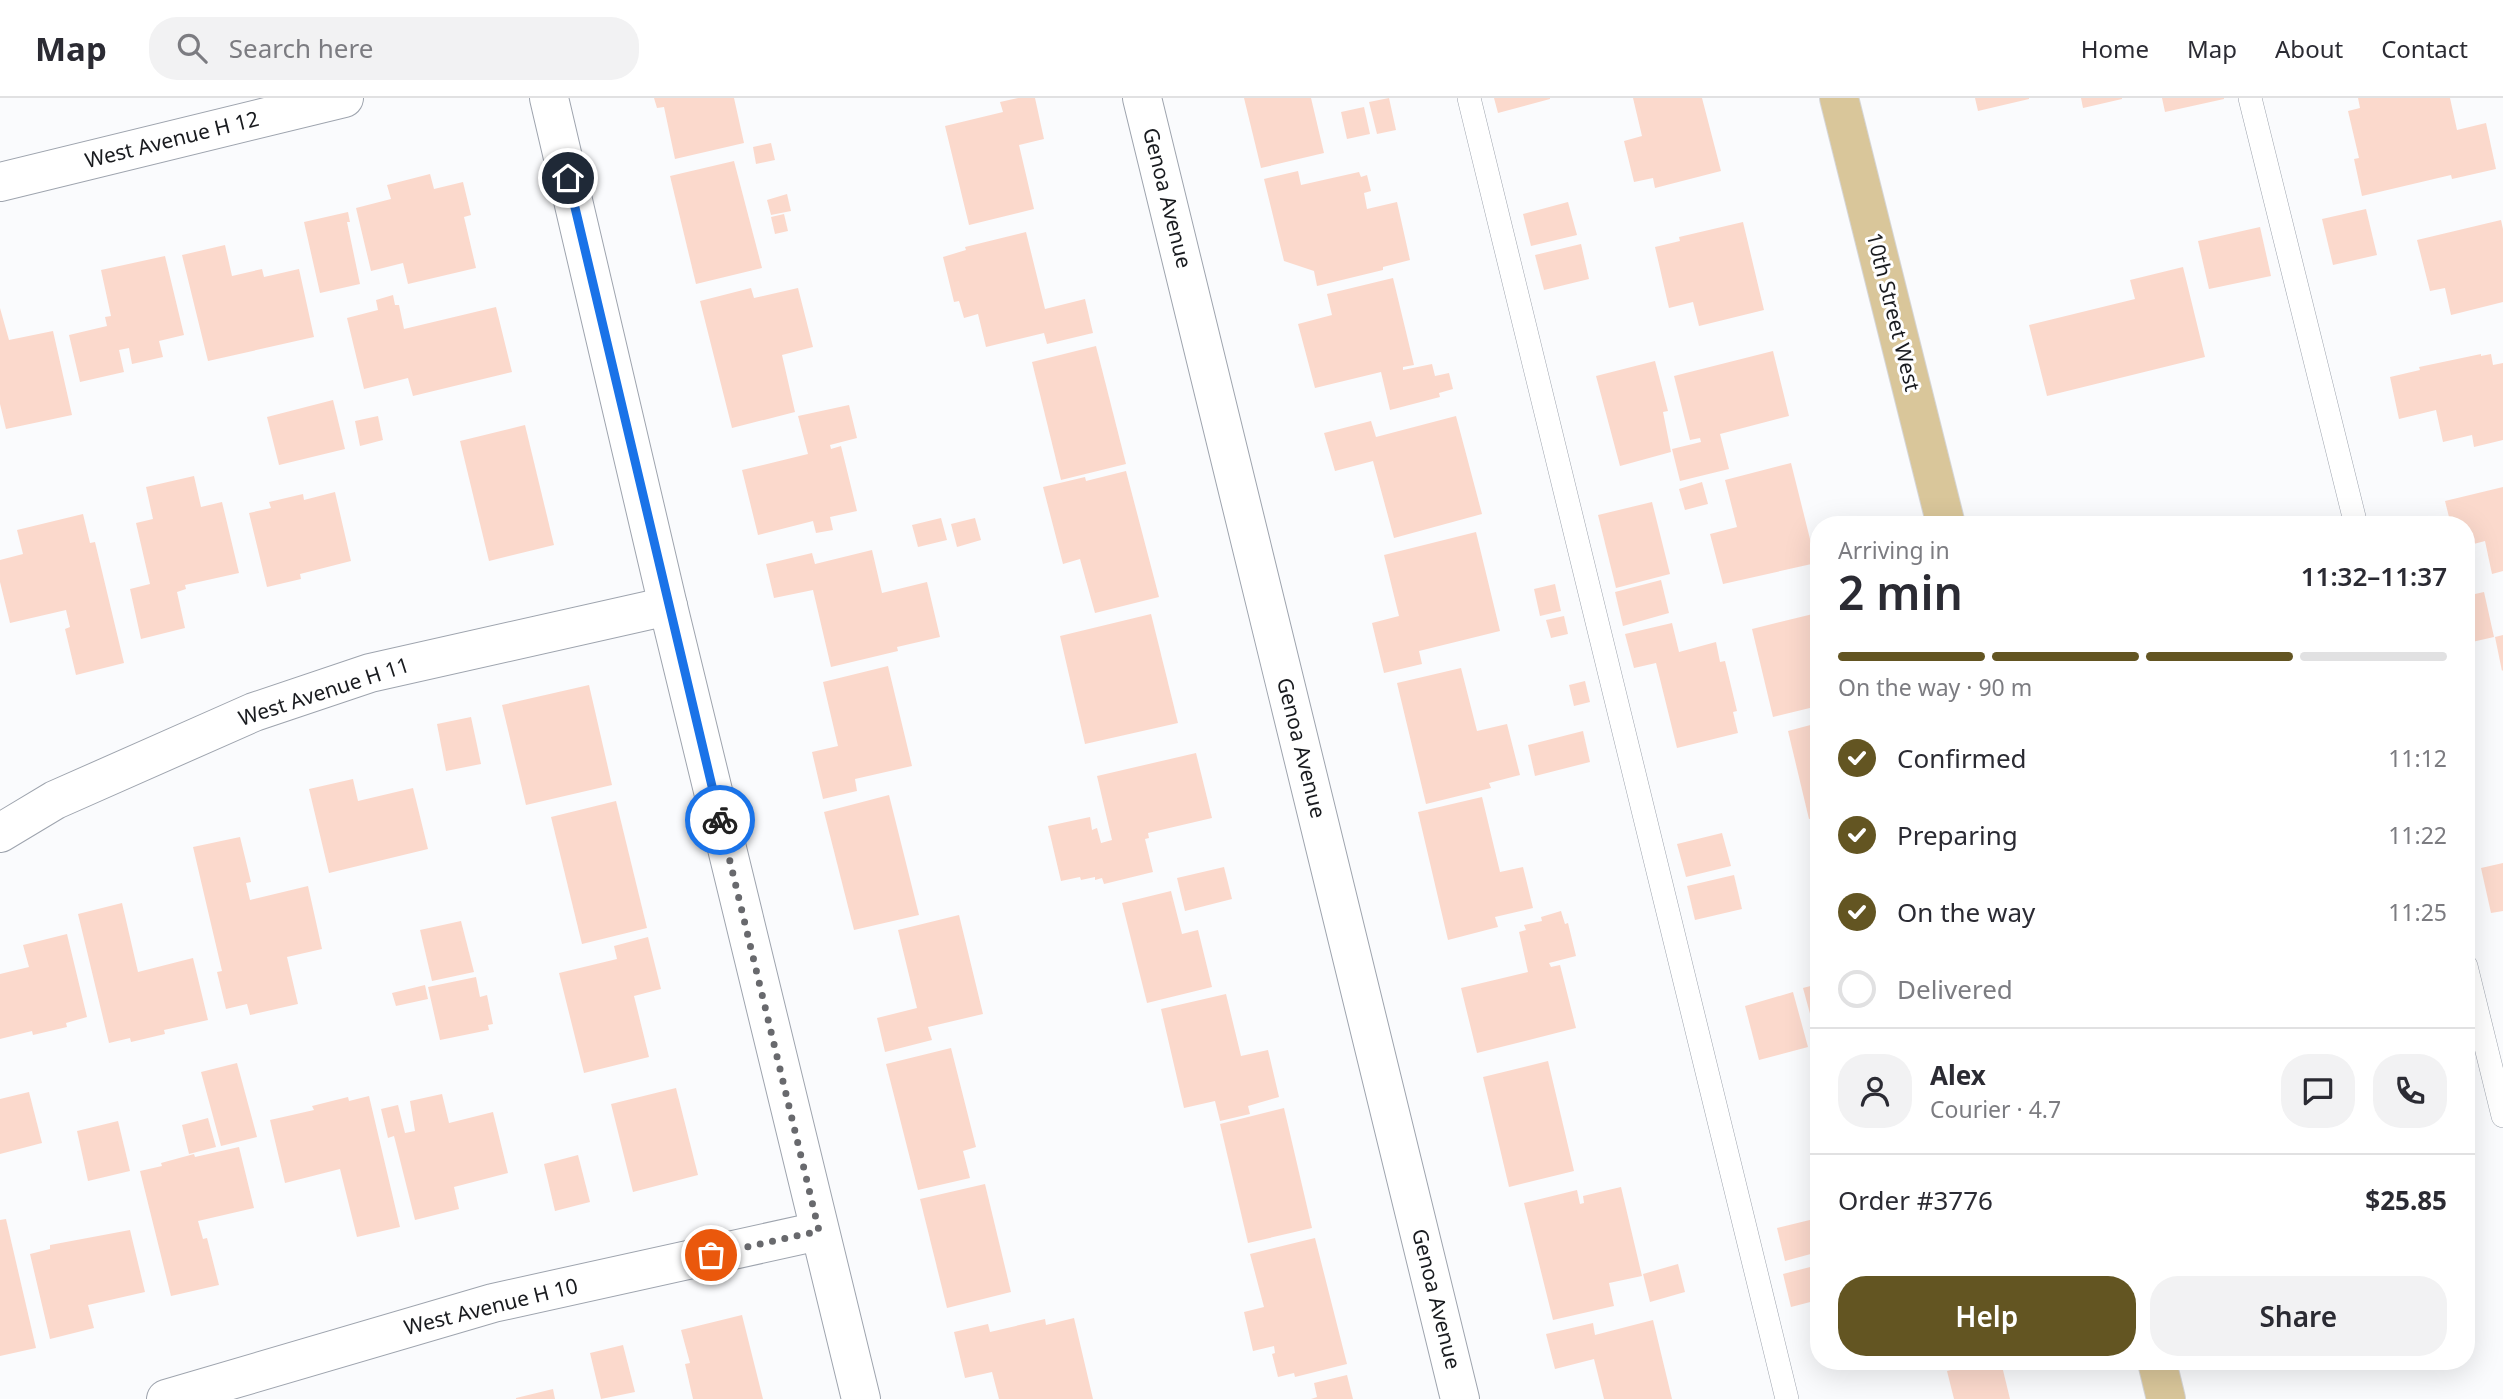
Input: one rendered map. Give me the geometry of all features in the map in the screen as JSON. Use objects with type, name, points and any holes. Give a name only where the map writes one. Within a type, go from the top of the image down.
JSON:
[{"type":"main road","name":"10th Street West","points":[[1839,98],[1944,516]]},
{"type":"main road","points":[[2159,1370],[2166,1399]]},
{"type":"street","name":"West Avenue H 12","points":[[0,182],[344,98]]},
{"type":"street","points":[[550,98],[668,606],[861,1399]]},
{"type":"street","name":"Genoa Avenue","points":[[1142,98],[1461,1399]]},
{"type":"street","name":"West Avenue H 11","points":[[0,833],[55,800],[267,707],[370,673],[668,606]]},
{"type":"street","name":"West Avenue H 10","points":[[166,1399],[493,1303],[819,1231]]},
{"type":"lane","points":[[1469,98],[1787,1399]]},
{"type":"lane","points":[[2250,98],[2354,516]]},
{"type":"lane","points":[[2475,1002],[2503,1116]]},
{"type":"building","points":[[654,98],[734,98],[744,143],[675,159],[664,107],[657,108]]},
{"type":"building","points":[[1035,98],[1044,139],[1019,145],[1034,209],[969,225],[945,126],[1003,112],[1000,102]]},
{"type":"building","points":[[1244,98],[1311,98],[1324,153],[1261,168]]},
{"type":"building","points":[[1389,98],[1396,130],[1377,134],[1369,102]]},
{"type":"building","points":[[1494,98],[1550,98],[1550,99],[1498,113]]},
{"type":"building","points":[[1633,98],[1702,98],[1721,171],[1655,188],[1653,178],[1634,182],[1624,141],[1642,136]]},
{"type":"building","points":[[1975,98],[2029,98],[2029,99],[1978,111]]},
{"type":"building","points":[[2081,98],[2122,98],[2122,99],[2083,108]]},
{"type":"building","points":[[2162,98],[2224,98],[2224,99],[2165,112]]},
{"type":"building","points":[[2358,98],[2450,98],[2457,130],[2486,123],[2496,169],[2452,179],[2451,175],[2362,196],[2354,159],[2359,158],[2348,111],[2360,108]]},
{"type":"building","points":[[1364,107],[1370,134],[1347,139],[1341,112]]},
{"type":"building","points":[[771,143],[775,160],[756,164],[753,147]]},
{"type":"building","points":[[734,161],[762,268],[696,284],[670,176]]},
{"type":"building","points":[[1298,171],[1301,185],[1359,172],[1361,177],[1367,175],[1371,191],[1364,193],[1367,209],[1397,202],[1410,260],[1383,267],[1383,270],[1317,286],[1314,271],[1284,261],[1264,179]]},
{"type":"building","points":[[430,174],[434,189],[463,182],[471,215],[464,217],[476,268],[408,284],[403,263],[371,271],[356,208],[391,199],[387,185]]},
{"type":"building","points":[[787,194],[791,211],[771,215],[767,200]]},
{"type":"building","points":[[1568,202],[1577,235],[1531,246],[1523,214]]},
{"type":"building","points":[[2366,209],[2377,255],[2333,265],[2322,219]]},
{"type":"building","points":[[348,212],[350,222],[347,222],[360,284],[320,293],[304,222]]},
{"type":"building","points":[[784,214],[788,231],[775,234],[771,217]]},
{"type":"building","points":[[2501,220],[2503,302],[2451,315],[2445,288],[2430,291],[2417,240]]},
{"type":"building","points":[[1743,222],[1764,310],[1699,326],[1693,302],[1669,308],[1655,247],[1680,241],[1679,237]]},
{"type":"building","points":[[2260,227],[2271,276],[2209,289],[2198,241]]},
{"type":"building","points":[[1026,232],[1045,309],[1085,299],[1093,333],[1047,344],[1044,333],[986,347],[978,314],[964,318],[959,301],[954,302],[943,257],[966,250],[965,247]]},
{"type":"building","points":[[1581,244],[1589,279],[1544,290],[1535,255]]},
{"type":"building","points":[[225,245],[232,276],[262,269],[264,277],[299,269],[314,337],[208,361],[182,255]]},
{"type":"building","points":[[165,256],[184,335],[159,341],[163,357],[132,364],[129,348],[119,350],[124,372],[80,382],[69,335],[107,326],[105,317],[111,316],[101,270]]},
{"type":"building","points":[[2183,267],[2205,357],[2047,396],[2029,325],[2135,299],[2130,280]]},
{"type":"building","points":[[1393,278],[1414,365],[1403,367],[1403,370],[1432,364],[1435,376],[1449,373],[1453,389],[1439,393],[1440,397],[1390,410],[1381,372],[1315,388],[1298,324],[1332,315],[1327,294]]},
{"type":"building","points":[[751,288],[754,298],[798,288],[813,347],[782,355],[795,412],[732,428],[700,301]]},
{"type":"building","points":[[393,295],[395,305],[399,305],[404,329],[496,307],[512,372],[413,396],[408,378],[364,389],[347,318],[378,310],[376,300]]},
{"type":"building","points":[[0,308],[9,340],[53,331],[72,415],[6,429],[0,404]]},
{"type":"building","points":[[1096,346],[1126,464],[1061,480],[1032,362]]},
{"type":"building","points":[[1773,351],[1789,416],[1720,434],[1729,469],[1680,481],[1672,449],[1701,442],[1700,438],[1690,440],[1674,376]]},
{"type":"building","points":[[2491,354],[2493,365],[2503,363],[2503,440],[2474,447],[2472,435],[2443,442],[2436,410],[2399,419],[2390,377],[2420,370],[2419,367]]},
{"type":"building","points":[[1655,361],[1668,411],[1663,412],[1671,452],[1620,466],[1596,376]]},
{"type":"building","points":[[333,400],[345,449],[279,465],[267,417]]},
{"type":"building","points":[[849,405],[857,438],[830,445],[831,449],[841,446],[857,511],[830,517],[833,530],[816,533],[813,521],[758,535],[742,470],[808,454],[798,416]]},
{"type":"building","points":[[378,416],[383,440],[360,446],[355,421]]},
{"type":"building","points":[[1456,416],[1482,514],[1394,538],[1373,461],[1335,471],[1324,433],[1371,421],[1376,437]]},
{"type":"building","points":[[525,425],[554,545],[489,561],[460,441]]},
{"type":"building","points":[[1791,463],[1810,539],[1810,564],[1723,584],[1710,534],[1737,527],[1725,480]]},
{"type":"building","points":[[1126,471],[1159,597],[1095,613],[1080,559],[1063,564],[1043,487],[1085,477],[1086,481]]},
{"type":"building","points":[[194,476],[201,507],[222,502],[239,573],[185,585],[186,589],[177,592],[185,628],[141,639],[130,589],[150,584],[136,523],[153,519],[146,487]]},
{"type":"building","points":[[1702,482],[1708,504],[1685,510],[1679,489]]},
{"type":"building","points":[[2503,487],[2503,571],[2492,574],[2485,541],[2475,544],[2475,516],[2449,516],[2445,501]]},
{"type":"building","points":[[335,492],[351,561],[300,574],[301,579],[267,587],[249,513],[271,508],[269,502],[303,494],[304,500]]},
{"type":"building","points":[[1652,502],[1670,574],[1616,588],[1598,515]]},
{"type":"building","points":[[83,514],[90,543],[95,542],[124,663],[76,675],[65,629],[70,627],[66,610],[10,623],[0,582],[0,560],[23,554],[17,530]]},
{"type":"building","points":[[941,518],[947,540],[918,547],[912,525]]},
{"type":"building","points":[[975,518],[981,540],[957,547],[951,524]]},
{"type":"building","points":[[1476,532],[1500,631],[1419,651],[1422,664],[1384,673],[1372,623],[1399,616],[1384,555]]},
{"type":"building","points":[[872,550],[882,593],[927,582],[940,637],[897,647],[898,651],[831,667],[813,590],[774,598],[766,564],[812,553],[815,564]]},
{"type":"building","points":[[1661,580],[1669,613],[1623,626],[1615,592]]},
{"type":"building","points":[[1555,584],[1561,611],[1540,616],[1534,589]]},
{"type":"building","points":[[2484,592],[2494,637],[2475,641],[2475,594]]},
{"type":"building","points":[[1151,614],[1178,723],[1085,744],[1060,636]]},
{"type":"building","points":[[1810,615],[1810,708],[1773,717],[1752,629]]},
{"type":"building","points":[[1564,616],[1568,634],[1551,638],[1546,620]]},
{"type":"building","points":[[1672,623],[1679,652],[1716,642],[1720,662],[1725,661],[1737,711],[1733,712],[1738,733],[1677,748],[1656,663],[1634,668],[1625,634]]},
{"type":"building","points":[[2503,635],[2503,670],[2502,671],[2495,637]]},
{"type":"building","points":[[888,666],[912,766],[855,779],[857,791],[823,799],[812,752],[838,746],[823,682]]},
{"type":"building","points":[[1461,668],[1477,731],[1507,724],[1520,775],[1489,783],[1491,788],[1426,804],[1397,683]]},
{"type":"building","points":[[1585,681],[1590,702],[1574,706],[1569,685]]},
{"type":"building","points":[[589,685],[612,785],[526,805],[502,705]]},
{"type":"building","points":[[471,717],[481,764],[446,771],[437,724]]},
{"type":"building","points":[[1810,725],[1810,819],[1809,819],[1788,731]]},
{"type":"building","points":[[1583,731],[1590,762],[1535,776],[1528,745]]},
{"type":"building","points":[[1196,753],[1212,818],[1148,833],[1149,838],[1145,839],[1153,872],[1104,884],[1102,878],[1095,880],[1095,877],[1061,881],[1048,826],[1090,817],[1092,830],[1097,828],[1101,843],[1112,840],[1097,776]]},
{"type":"building","points":[[353,779],[358,801],[413,788],[428,849],[329,873],[309,789]]},
{"type":"building","points":[[889,795],[919,915],[854,930],[824,812]]},
{"type":"building","points":[[1482,797],[1500,872],[1523,867],[1533,908],[1495,917],[1498,927],[1448,940],[1418,812]]},
{"type":"building","points":[[616,801],[647,928],[582,944],[551,817]]},
{"type":"building","points":[[1722,833],[1731,866],[1686,877],[1677,844]]},
{"type":"building","points":[[240,837],[251,882],[246,883],[250,900],[308,886],[322,949],[287,957],[298,1004],[250,1015],[247,1004],[226,1009],[217,972],[222,971],[193,847]]},
{"type":"building","points":[[2503,863],[2503,911],[2491,913],[2481,868]]},
{"type":"building","points":[[1224,867],[1232,899],[1185,911],[1177,878]]},
{"type":"building","points":[[1734,875],[1742,909],[1695,920],[1687,886]]},
{"type":"building","points":[[1171,891],[1182,934],[1198,930],[1212,987],[1147,1003],[1122,903]]},
{"type":"building","points":[[122,903],[138,972],[193,958],[208,1020],[164,1030],[165,1034],[131,1042],[130,1038],[109,1043],[78,914]]},
{"type":"building","points":[[1561,911],[1565,924],[1568,923],[1576,956],[1549,963],[1551,967],[1560,965],[1576,1028],[1477,1053],[1461,988],[1528,972],[1519,932],[1526,930],[1524,925],[1542,921],[1541,917]]},
{"type":"building","points":[[959,915],[983,1014],[928,1027],[932,1040],[885,1052],[877,1018],[917,1008],[898,930]]},
{"type":"building","points":[[461,921],[474,972],[432,981],[420,930]]},
{"type":"building","points":[[67,934],[87,1017],[66,1023],[67,1027],[33,1035],[32,1031],[0,1039],[0,974],[29,967],[23,945]]},
{"type":"building","points":[[648,937],[661,989],[634,996],[649,1057],[584,1073],[559,973],[617,959],[614,946]]},
{"type":"building","points":[[476,977],[480,997],[487,995],[493,1024],[488,1025],[489,1030],[440,1040],[428,987]]},
{"type":"building","points":[[425,985],[428,999],[396,1006],[392,993]]},
{"type":"building","points":[[1810,986],[1810,1014],[1803,988]]},
{"type":"building","points":[[1793,992],[1808,1047],[1759,1060],[1745,1006]]},
{"type":"building","points":[[1226,994],[1241,1056],[1268,1050],[1279,1097],[1248,1106],[1250,1114],[1220,1121],[1215,1101],[1184,1108],[1161,1009]]},
{"type":"building","points":[[951,1048],[976,1147],[963,1151],[970,1178],[918,1190],[886,1064]]},
{"type":"building","points":[[1548,1061],[1574,1171],[1509,1187],[1483,1077]]},
{"type":"building","points":[[237,1063],[257,1137],[221,1146],[201,1072]]},
{"type":"building","points":[[676,1088],[698,1175],[633,1192],[611,1104]]},
{"type":"building","points":[[29,1092],[42,1143],[0,1154],[0,1099]]},
{"type":"building","points":[[442,1094],[449,1123],[493,1112],[508,1173],[454,1187],[459,1209],[415,1220],[394,1136],[388,1138],[381,1109],[398,1105],[405,1133],[415,1131],[410,1101]]},
{"type":"building","points":[[369,1096],[400,1227],[357,1237],[340,1169],[285,1183],[270,1120],[314,1110],[312,1106],[348,1097],[349,1101]]},
{"type":"building","points":[[1284,1108],[1312,1228],[1248,1243],[1220,1124]]},
{"type":"building","points":[[208,1118],[216,1147],[189,1154],[182,1125]]},
{"type":"building","points":[[118,1121],[130,1171],[88,1181],[77,1131]]},
{"type":"building","points":[[239,1147],[254,1208],[198,1221],[203,1239],[207,1238],[219,1285],[171,1296],[140,1171],[194,1154],[195,1157]]},
{"type":"building","points":[[578,1155],[590,1202],[555,1211],[544,1164]]},
{"type":"building","points":[[985,1184],[1011,1292],[947,1308],[920,1199]]},
{"type":"building","points":[[1621,1187],[1642,1276],[1609,1283],[1614,1306],[1553,1320],[1524,1203],[1577,1190],[1580,1204],[1584,1203],[1583,1196]]},
{"type":"building","points":[[6,1219],[36,1348],[0,1356],[0,1220]]},
{"type":"building","points":[[1810,1220],[1810,1254],[1785,1261],[1777,1228]]},
{"type":"building","points":[[130,1230],[145,1292],[88,1305],[94,1328],[50,1339],[30,1254],[50,1249],[50,1245]]},
{"type":"building","points":[[1315,1238],[1347,1364],[1295,1377],[1294,1373],[1278,1377],[1272,1354],[1275,1353],[1274,1346],[1253,1351],[1244,1312],[1264,1307],[1250,1254]]},
{"type":"building","points":[[1678,1264],[1685,1292],[1650,1302],[1643,1274]]},
{"type":"building","points":[[1810,1267],[1810,1302],[1791,1307],[1783,1274]]},
{"type":"building","points":[[742,1315],[763,1399],[693,1399],[685,1364],[690,1363],[681,1330]]},
{"type":"building","points":[[1074,1318],[1093,1399],[999,1399],[992,1372],[965,1378],[954,1332],[988,1324],[990,1332],[1045,1319],[1046,1325]]},
{"type":"building","points":[[1653,1320],[1672,1399],[1604,1399],[1594,1359],[1555,1369],[1546,1334],[1593,1323],[1595,1335]]},
{"type":"building","points":[[623,1345],[635,1392],[601,1399],[590,1353]]},
{"type":"building","points":[[2003,1370],[2010,1399],[1954,1399],[1947,1371]]},
{"type":"building","points":[[1347,1375],[1353,1399],[1311,1399],[1317,1397],[1314,1383]]},
{"type":"building","points":[[553,1389],[555,1399],[516,1399],[516,1398]]},
{"type":"way so far","points":[[711,1255],[819,1231],[720,820]]},
{"type":"route","points":[[568,178],[720,820]]}]
